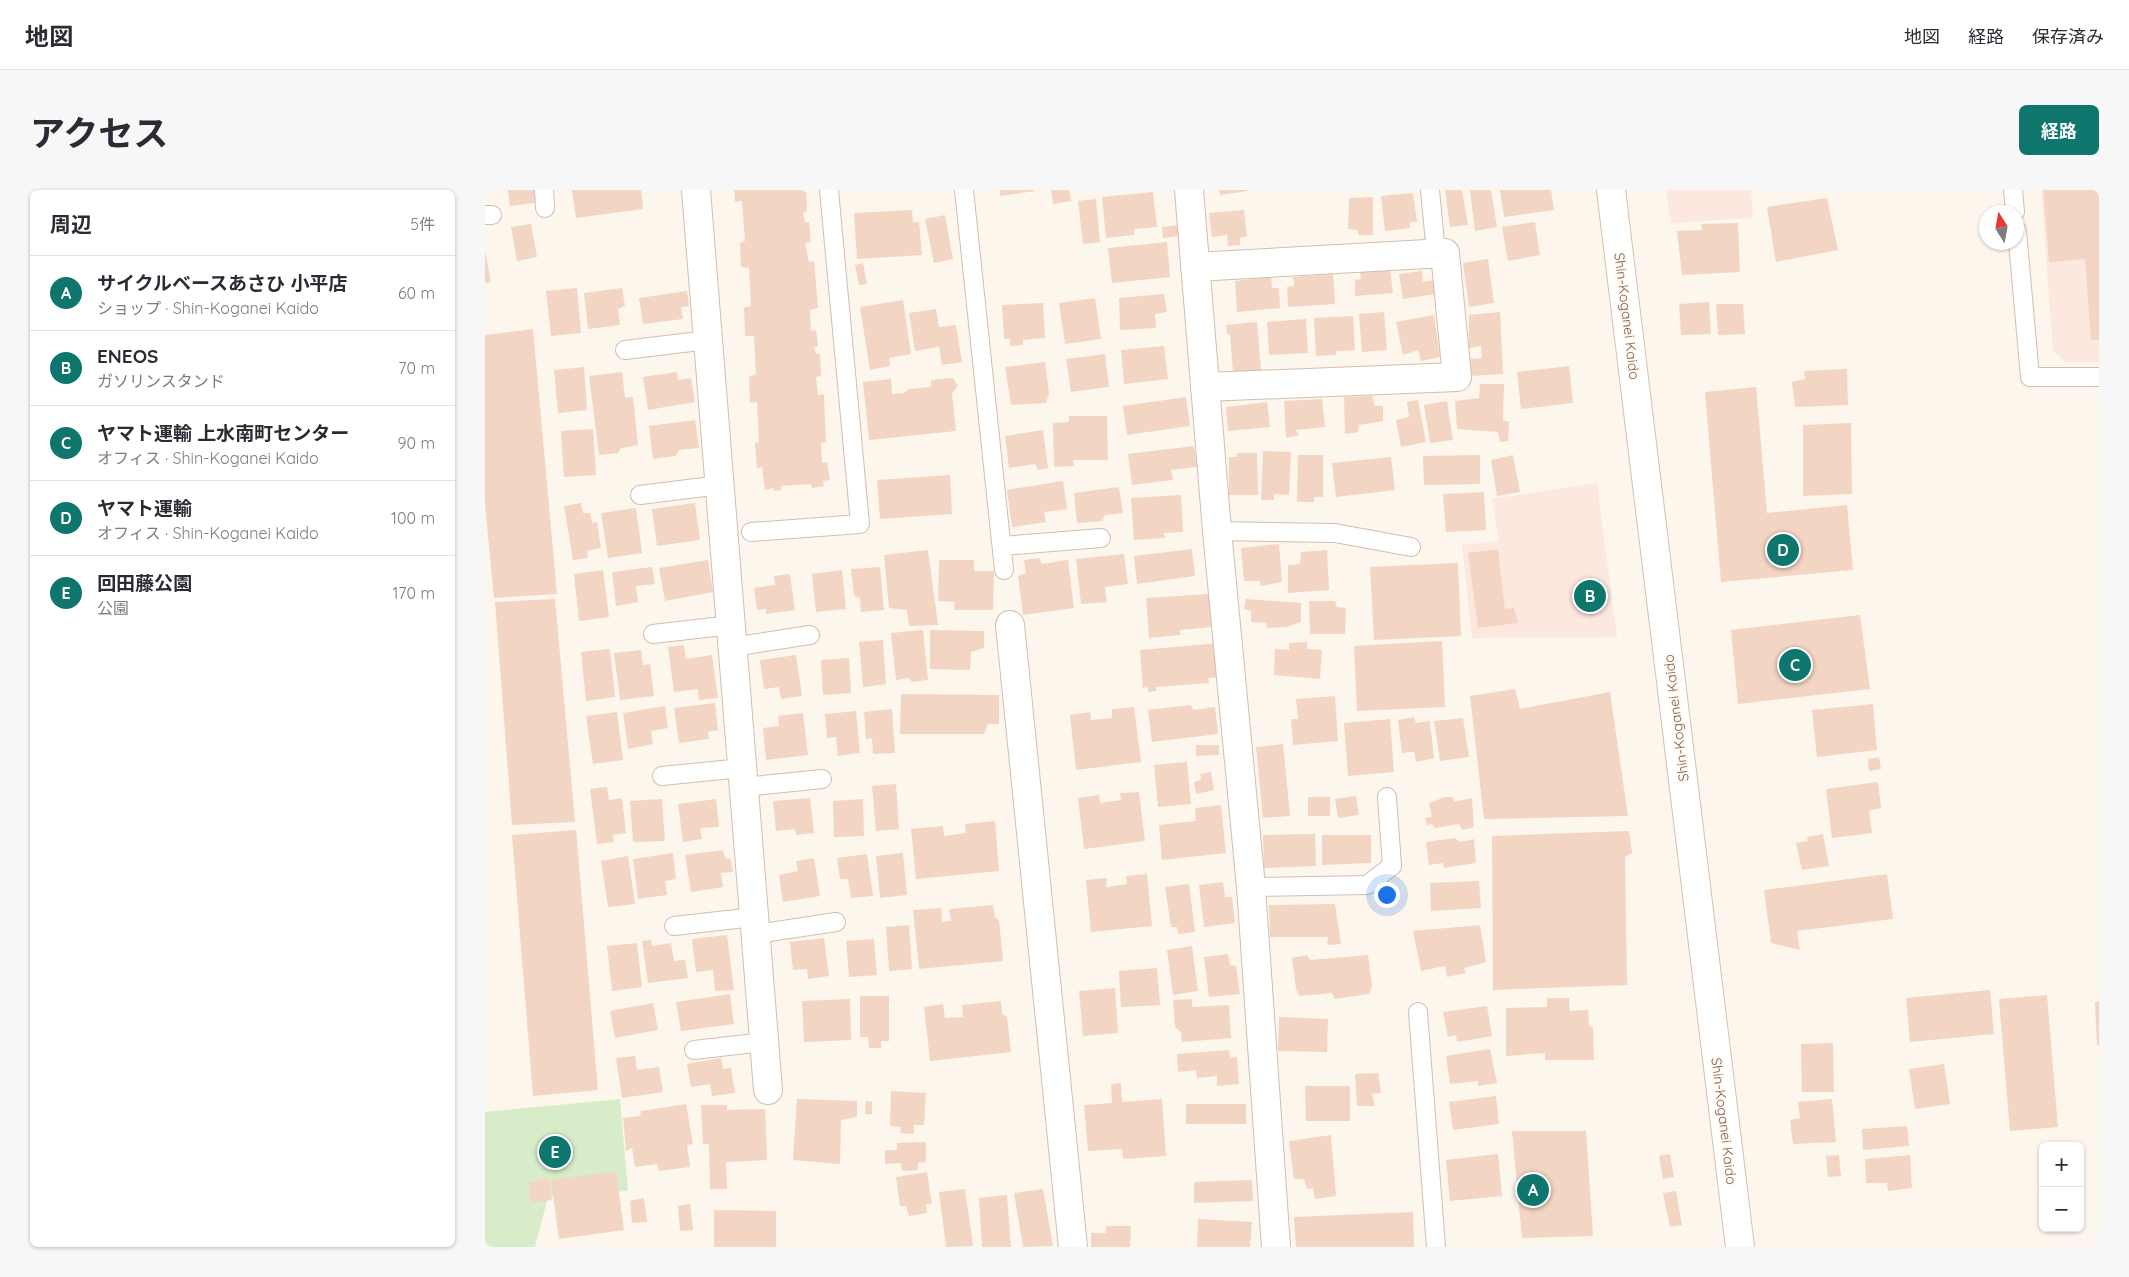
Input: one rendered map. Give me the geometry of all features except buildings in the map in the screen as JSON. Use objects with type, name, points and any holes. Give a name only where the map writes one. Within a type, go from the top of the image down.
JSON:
[{"type":"street","points":[[696,190],[768,1090]]},
{"type":"street","points":[[1189,190],[1217,531],[1251,887],[1277,1247]]},
{"type":"street","name":"Shin-Koganei Kaido","points":[[1611,190],[1740,1247]]},
{"type":"street","points":[[1195,266],[1445,253],[1457,377],[1205,387]]},
{"type":"street","points":[[1010,625],[1073,1247]]},
{"type":"lane","points":[[544,190],[545,208]]},
{"type":"lane","points":[[751,532],[859,524],[829,190]]},
{"type":"lane","points":[[964,190],[1004,570]]},
{"type":"lane","points":[[1431,190],[1436,254]]},
{"type":"lane","points":[[2013,190],[2014,205]]},
{"type":"lane","points":[[2019,250],[2030,377],[2099,378]]},
{"type":"lane","points":[[625,350],[708,340]]},
{"type":"lane","points":[[640,495],[720,485]]},
{"type":"lane","points":[[1217,531],[1335,533],[1411,547]]},
{"type":"lane","points":[[1002,546],[1101,538]]},
{"type":"lane","points":[[653,634],[810,635]]},
{"type":"lane","points":[[662,776],[822,778]]},
{"type":"lane","points":[[1251,887],[1367,885],[1391,866],[1387,797]]},
{"type":"lane","points":[[674,926],[755,926],[835,922]]},
{"type":"lane","points":[[1418,1012],[1436,1247]]},
{"type":"lane","points":[[694,1050],[764,1042]]},
{"type":"shaded area","points":[[1666,190],[1751,190],[1753,218],[1671,223]]},
{"type":"shaded area","points":[[2041,190],[2099,190],[2099,362],[2066,362],[2053,351]]},
{"type":"shaded area","points":[[1597,483],[1617,637],[1472,638],[1462,545],[1499,541],[1492,499]]},
{"type":"green space","points":[[620,1099],[628,1191],[548,1197],[535,1247],[485,1247],[485,1112]]},
{"type":"place","name":"ヤマト運輸","points":[[1783,550]]},
{"type":"place","name":"ENEOS","points":[[1590,596]]},
{"type":"place","name":"ヤマト運輸 上水南町センター","points":[[1795,665]]},
{"type":"place","name":"回田藤公園","points":[[555,1152]]},
{"type":"place","name":"サイクルベースあさひ 小平店","points":[[1533,1190]]}]
